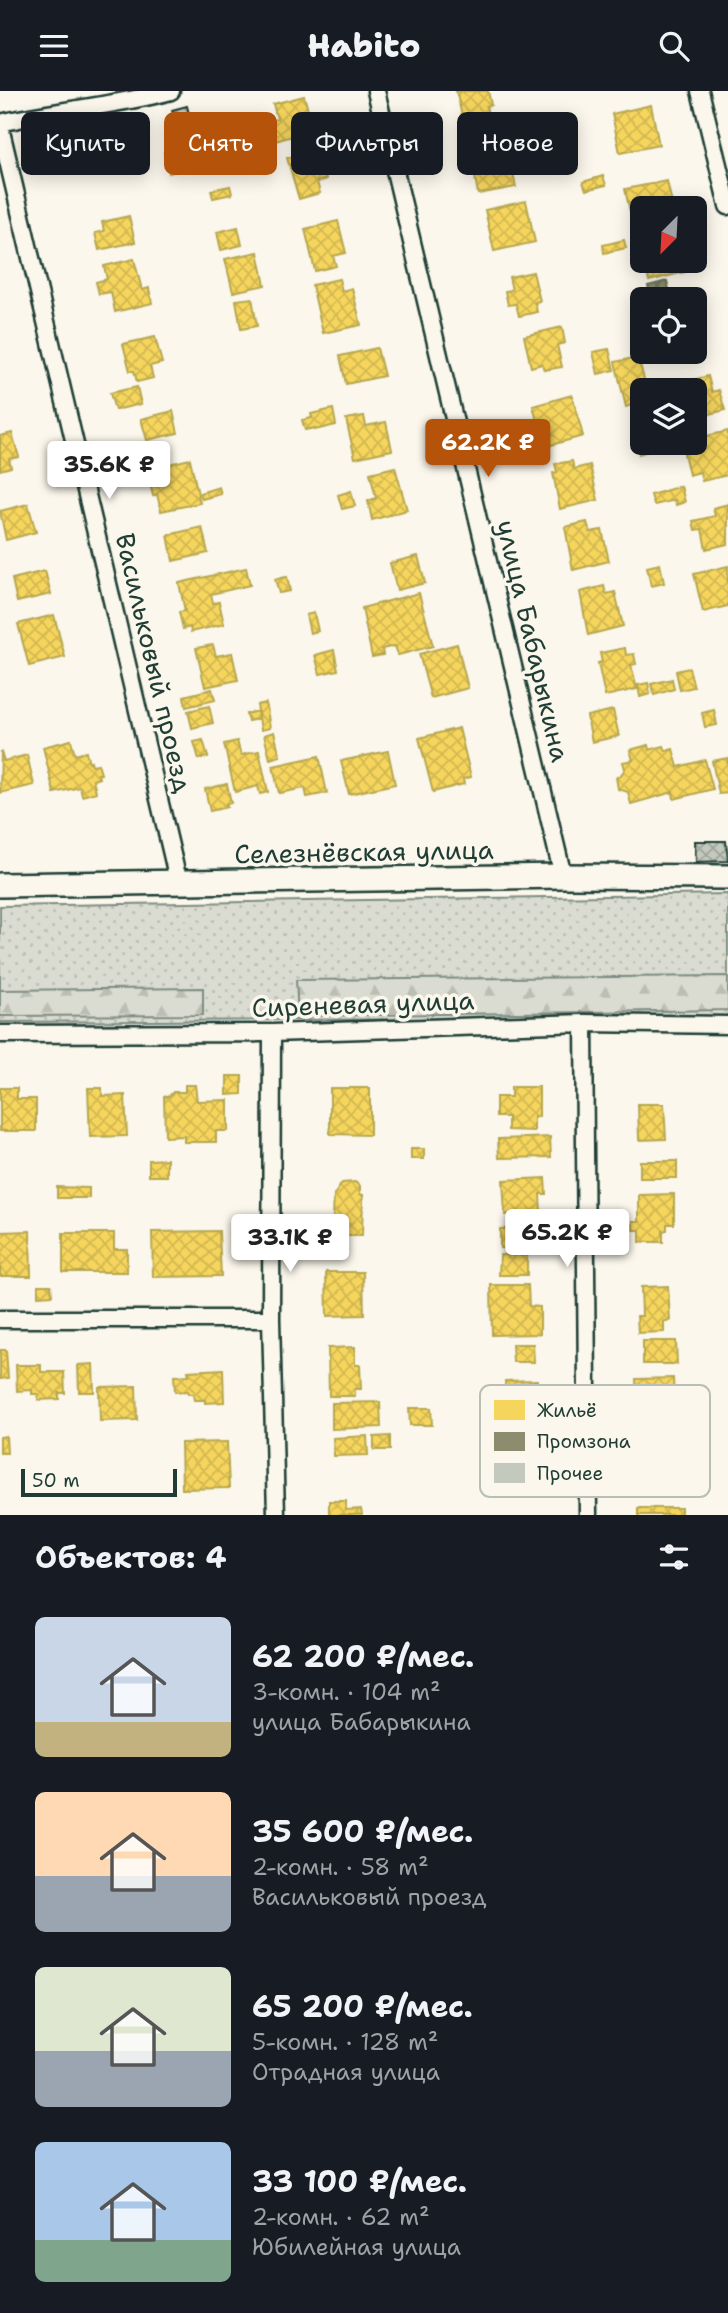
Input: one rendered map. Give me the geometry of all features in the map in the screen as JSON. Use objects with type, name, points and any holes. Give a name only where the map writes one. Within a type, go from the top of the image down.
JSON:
[{"type":"street","points":[[0,125],[44,113],[138,100],[171,91]]},
{"type":"street","name":"улица Бабарыкина","points":[[376,91],[563,876]]},
{"type":"street","points":[[700,91],[728,206]]},
{"type":"street","name":"Васильковый проезд","points":[[0,125],[179,884]]},
{"type":"street","name":"Селезнёвская улица","points":[[0,885],[563,876],[728,877]]},
{"type":"street","points":[[584,1023],[587,1385]]},
{"type":"street","name":"Сиреневая улица","points":[[0,1034],[272,1033],[584,1023],[728,1025]]},
{"type":"street","points":[[272,1033],[271,1319],[276,1515]]},
{"type":"street","points":[[0,1319],[271,1319]]},
{"type":"street","points":[[588,1497],[588,1515]]},
{"type":"green space","points":[[728,894],[728,1017],[0,1022],[0,906]]},
{"type":"green space","points":[[728,976],[728,1010],[298,1016],[296,980]]},
{"type":"green space","points":[[203,988],[203,1015],[0,1016],[0,990]]},
{"type":"building: Жильё","points":[[456,91],[488,91],[491,105],[486,106],[488,112],[461,112]]},
{"type":"building: Жильё","points":[[304,96],[309,112],[291,112],[291,136],[277,141],[277,112],[273,104]]},
{"type":"building: Жильё","points":[[651,105],[659,145],[620,153],[612,114]]},
{"type":"building: Жильё","points":[[292,175],[325,175],[326,179],[317,182],[320,193],[299,199]]},
{"type":"building: Жильё","points":[[475,175],[514,175],[516,187],[478,194]]},
{"type":"building: Жильё","points":[[603,176],[606,185],[586,190],[583,182]]},
{"type":"building: Жильё","points":[[667,181],[670,196],[630,196],[630,212],[625,189]]},
{"type":"building: Жильё","points":[[230,186],[232,194],[213,198],[211,190]]},
{"type":"building: Жильё","points":[[526,201],[535,242],[494,251],[485,210]]},
{"type":"building: Жильё","points":[[129,216],[135,242],[99,250],[95,233],[104,231],[102,222]]},
{"type":"building: Жильё","points":[[338,221],[346,253],[333,256],[336,266],[315,271],[305,229]]},
{"type":"building: Жильё","points":[[238,227],[242,245],[221,250],[217,232]]},
{"type":"building: Жильё","points":[[624,240],[626,248],[604,253],[603,245]]},
{"type":"building: Жильё","points":[[258,252],[265,285],[233,292],[225,259]]},
{"type":"building: Жильё","points":[[134,259],[142,290],[149,288],[152,303],[115,312],[111,292],[99,294],[96,282],[107,279],[104,266]]},
{"type":"building: Жильё","points":[[533,272],[540,301],[535,302],[537,312],[519,316],[516,304],[508,305],[505,291],[512,290],[509,277]]},
{"type":"building: Жильё","points":[[647,273],[681,273],[649,281]]},
{"type":"building: Жильё","points":[[339,279],[342,291],[352,288],[361,325],[323,333],[312,285]]},
{"type":"building: Жильё","points":[[252,298],[257,326],[241,329],[236,300]]},
{"type":"building: Жильё","points":[[562,327],[565,343],[557,345],[562,367],[544,370],[542,364],[531,367],[524,336]]},
{"type":"building: Жильё","points":[[155,337],[162,363],[150,366],[153,378],[137,382],[134,371],[130,371],[123,344]]},
{"type":"building: Жильё","points":[[377,348],[384,376],[346,384],[340,356]]},
{"type":"building: Жильё","points":[[609,349],[614,370],[598,374],[593,352]]},
{"type":"building: Жильё","points":[[630,359],[630,364],[640,364],[644,378],[630,378],[630,406],[626,407],[615,362]]},
{"type":"building: Жильё","points":[[708,376],[712,392],[719,390],[725,410],[707,415],[707,378],[700,378]]},
{"type":"building: Жильё","points":[[137,387],[141,404],[115,410],[110,393]]},
{"type":"building: Жильё","points":[[572,395],[583,436],[544,447],[533,406]]},
{"type":"building: Жильё","points":[[333,409],[336,425],[305,430],[302,420],[312,418],[311,414]]},
{"type":"building: Жильё","points":[[173,411],[178,433],[147,440],[141,419]]},
{"type":"building: Жильё","points":[[364,416],[366,426],[386,422],[392,450],[355,458],[346,419]]},
{"type":"building: Жильё","points":[[728,431],[728,475],[702,481],[700,472],[689,475],[684,455],[707,455],[707,436]]},
{"type":"building: Жильё","points":[[12,433],[19,457],[9,459],[11,467],[0,470],[0,436]]},
{"type":"building: Жильё","points":[[190,459],[200,503],[161,511],[157,494],[153,496],[150,483],[155,482],[152,468]]},
{"type":"building: Жильё","points":[[572,461],[574,469],[590,465],[598,500],[560,509],[553,473],[557,472],[555,464]]},
{"type":"building: Жильё","points":[[395,467],[407,510],[372,520],[368,501],[376,498],[370,473]]},
{"type":"building: Жильё","points":[[681,486],[685,502],[676,505],[675,500],[654,505],[651,495]]},
{"type":"building: Жильё","points":[[219,487],[221,494],[202,499],[200,493]]},
{"type":"building: Жильё","points":[[351,491],[355,506],[342,509],[338,495]]},
{"type":"building: Жильё","points":[[28,504],[36,532],[6,540],[0,511]]},
{"type":"building: Жильё","points":[[728,504],[728,544],[706,549],[702,529],[695,530],[693,521],[715,516],[713,508]]},
{"type":"building: Жильё","points":[[587,522],[590,532],[602,530],[609,561],[573,570],[565,527]]},
{"type":"building: Жильё","points":[[202,527],[208,553],[173,561],[168,535]]},
{"type":"building: Жильё","points":[[418,556],[425,583],[397,590],[390,563]]},
{"type":"building: Жильё","points":[[660,564],[664,583],[651,586],[647,567]]},
{"type":"building: Жильё","points":[[728,566],[728,606],[703,612],[694,574]]},
{"type":"building: Жильё","points":[[246,568],[250,585],[211,594],[213,603],[219,602],[224,624],[191,632],[190,627],[183,629],[179,612],[185,611],[179,583]]},
{"type":"building: Жильё","points":[[45,571],[51,594],[17,602],[12,579]]},
{"type":"building: Жильё","points":[[287,577],[290,591],[279,593],[275,579]]},
{"type":"building: Жильё","points":[[604,586],[606,594],[615,592],[623,626],[588,635],[580,592]]},
{"type":"building: Жильё","points":[[419,593],[433,646],[398,655],[395,646],[382,649],[383,655],[372,657],[362,608]]},
{"type":"building: Жильё","points":[[314,613],[318,631],[310,633],[306,615]]},
{"type":"building: Жильё","points":[[54,615],[65,657],[29,666],[18,624]]},
{"type":"building: Жильё","points":[[457,644],[468,688],[431,698],[419,654]]},
{"type":"building: Жильё","points":[[213,645],[216,656],[232,653],[238,680],[205,687],[196,648]]},
{"type":"building: Жильё","points":[[625,648],[626,655],[634,654],[636,664],[631,665],[637,689],[605,696],[598,663],[602,662],[600,653]]},
{"type":"building: Жильё","points":[[334,650],[338,670],[320,674],[315,655]]},
{"type":"building: Жильё","points":[[689,668],[694,687],[680,690],[676,671]]},
{"type":"building: Жильё","points":[[672,679],[674,689],[654,695],[651,684]]},
{"type":"building: Жильё","points":[[648,683],[650,694],[640,697],[638,685]]},
{"type":"building: Жильё","points":[[212,689],[215,700],[186,707],[184,696]]},
{"type":"building: Жильё","points":[[266,703],[270,728],[261,730],[257,705]]},
{"type":"building: Жильё","points":[[209,706],[213,723],[192,728],[188,711]]},
{"type":"building: Жильё","points":[[613,710],[619,736],[592,742],[587,716]]},
{"type":"building: Жильё","points":[[714,710],[717,725],[705,727],[702,713]]},
{"type":"building: Жильё","points":[[257,711],[258,719],[248,721],[246,714]]},
{"type":"building: Жильё","points":[[459,728],[471,777],[463,779],[464,784],[433,792],[419,738]]},
{"type":"building: Жильё","points":[[274,732],[280,756],[270,759],[264,735]]},
{"type":"building: Жильё","points":[[71,740],[75,755],[86,752],[92,765],[98,764],[101,774],[93,780],[96,792],[82,796],[80,787],[54,793],[43,747]]},
{"type":"building: Жильё","points":[[203,740],[208,757],[199,759],[194,742]]},
{"type":"building: Жильё","points":[[237,741],[241,755],[259,751],[268,792],[260,794],[258,786],[235,792],[224,744]]},
{"type":"building: Жильё","points":[[648,745],[649,750],[664,746],[666,751],[673,749],[678,767],[705,760],[713,789],[674,799],[673,792],[631,804],[628,792],[618,789],[616,777],[625,769],[623,762],[633,760],[630,750]]},
{"type":"building: Жильё","points":[[1,751],[4,761],[27,755],[34,785],[0,793]]},
{"type":"building: Жильё","points":[[388,751],[395,784],[349,794],[341,761]]},
{"type":"building: Жильё","points":[[319,756],[327,793],[307,797],[305,788],[279,793],[273,766]]},
{"type":"building: Жильё","points":[[728,758],[728,793],[719,794],[712,761]]},
{"type":"building: Жильё","points":[[227,784],[231,803],[226,804],[227,807],[210,811],[205,789]]},
{"type":"building: Жильё","points":[[227,1076],[242,1076],[242,1094],[227,1095]]},
{"type":"building: Жильё","points":[[185,1085],[195,1085],[197,1101],[228,1100],[228,1131],[216,1131],[216,1142],[184,1142],[184,1136],[165,1137],[164,1096],[173,1092],[185,1092]]},
{"type":"building: Жильё","points":[[511,1087],[539,1087],[539,1117],[534,1117],[534,1131],[508,1130],[508,1117],[496,1117],[496,1097],[511,1097]]},
{"type":"building: Жильё","points":[[0,1088],[17,1088],[17,1099],[36,1099],[36,1131],[0,1131]]},
{"type":"building: Жильё","points":[[88,1088],[102,1088],[102,1096],[125,1095],[127,1136],[90,1137]]},
{"type":"building: Жильё","points":[[330,1088],[370,1088],[370,1135],[330,1134]]},
{"type":"building: Жильё","points":[[638,1104],[664,1104],[666,1139],[639,1140]]},
{"type":"building: Жильё","points":[[550,1137],[551,1157],[499,1158],[498,1139]]},
{"type":"building: Жильё","points":[[411,1149],[424,1149],[424,1159],[411,1159]]},
{"type":"building: Жильё","points":[[167,1159],[167,1176],[149,1176],[149,1160]]},
{"type":"building: Жильё","points":[[640,1161],[677,1161],[677,1178],[640,1178]]},
{"type":"building: Жильё","points":[[545,1178],[546,1194],[540,1194],[541,1213],[505,1215],[503,1180]]},
{"type":"building: Жильё","points":[[355,1182],[360,1186],[360,1194],[363,1195],[362,1236],[332,1236],[334,1195],[342,1183]]},
{"type":"building: Жильё","points":[[57,1187],[89,1188],[89,1198],[57,1198]]},
{"type":"building: Жильё","points":[[674,1194],[674,1224],[667,1224],[667,1230],[663,1231],[663,1242],[640,1242],[640,1230],[633,1230],[633,1221],[639,1221],[639,1195]]},
{"type":"building: Жильё","points":[[525,1228],[525,1248],[500,1248],[500,1229]]},
{"type":"building: Жильё","points":[[30,1231],[31,1276],[0,1276],[0,1232]]},
{"type":"building: Жильё","points":[[219,1231],[221,1276],[153,1277],[152,1232]]},
{"type":"building: Жильё","points":[[63,1233],[114,1233],[114,1249],[127,1249],[127,1272],[63,1272]]},
{"type":"building: Жильё","points":[[500,1255],[527,1255],[527,1275],[499,1275]]},
{"type":"building: Жильё","points":[[326,1272],[363,1272],[364,1315],[327,1316]]},
{"type":"building: Жильё","points":[[38,1285],[51,1285],[52,1295],[38,1296]]},
{"type":"building: Жильё","points":[[491,1285],[528,1285],[529,1306],[540,1307],[540,1334],[492,1335]]},
{"type":"building: Жильё","points":[[668,1286],[670,1321],[664,1321],[664,1332],[638,1333],[637,1316],[642,1316],[641,1287]]},
{"type":"building: Жильё","points":[[643,1341],[676,1341],[677,1364],[643,1364]]},
{"type":"building: Жильё","points":[[512,1344],[533,1344],[534,1362],[513,1362]]},
{"type":"building: Жильё","points":[[355,1347],[355,1365],[360,1365],[361,1389],[355,1389],[355,1396],[329,1396],[328,1348]]},
{"type":"building: Жильё","points":[[0,1350],[6,1350],[8,1378],[0,1379]]},
{"type":"building: Жильё","points":[[93,1364],[94,1392],[79,1392],[78,1365]]},
{"type":"building: Жильё","points":[[16,1365],[41,1365],[41,1372],[64,1372],[65,1393],[59,1393],[59,1399],[38,1400],[38,1394],[32,1394],[32,1390],[17,1391]]},
{"type":"building: Жильё","points":[[223,1369],[224,1402],[205,1403],[205,1400],[194,1400],[193,1394],[188,1394],[188,1391],[175,1392],[174,1376],[189,1375],[188,1371]]},
{"type":"building: Жильё","points":[[673,1378],[673,1385],[636,1385],[636,1379]]},
{"type":"building: Жильё","points":[[537,1380],[537,1385],[505,1385],[505,1381]]},
{"type":"building: Жильё","points":[[136,1386],[137,1420],[100,1421],[99,1387]]},
{"type":"building: Жильё","points":[[380,1402],[381,1427],[332,1429],[332,1403]]},
{"type":"building: Жильё","points":[[409,1408],[431,1408],[432,1425],[410,1425]]},
{"type":"building: Жильё","points":[[6,1436],[7,1453],[0,1453],[0,1437]]},
{"type":"building: Жильё","points":[[367,1436],[368,1455],[334,1456],[333,1438]]},
{"type":"building: Жильё","points":[[390,1436],[390,1450],[374,1450],[374,1437]]},
{"type":"building: Жильё","points":[[227,1442],[229,1488],[182,1489],[181,1443]]},
{"type":"building: Жильё","points":[[329,1501],[346,1501],[346,1510],[361,1509],[362,1515],[329,1515]]},
{"type":"building: Жильё","points":[[638,1508],[681,1508],[681,1515],[638,1515]]},
{"type":"building: Промзона","points":[[667,281],[668,287],[648,287]]},
{"type":"building: Прочее","points":[[187,106],[188,112],[173,112]]},
{"type":"building: Прочее","points":[[695,841],[726,841],[728,861],[696,862]]}]
